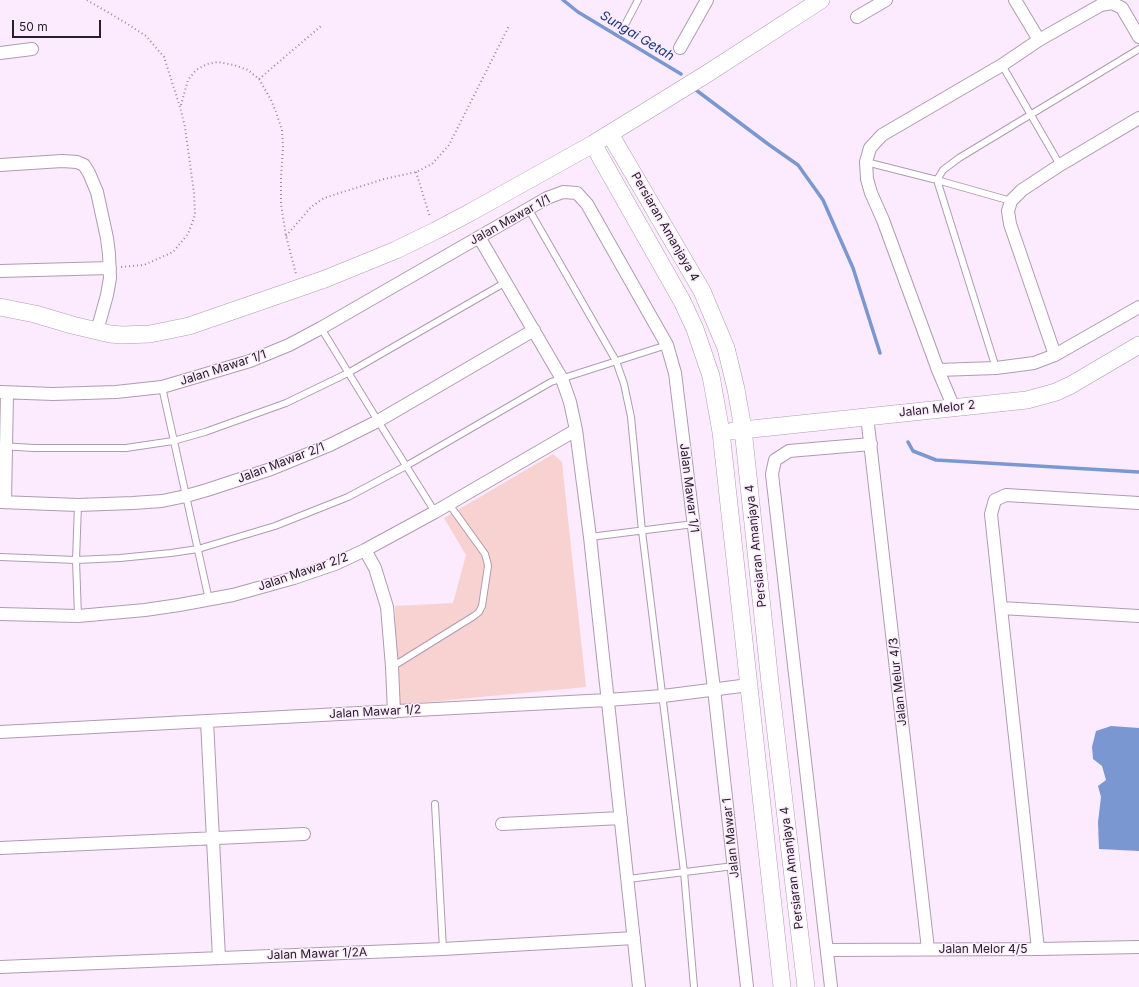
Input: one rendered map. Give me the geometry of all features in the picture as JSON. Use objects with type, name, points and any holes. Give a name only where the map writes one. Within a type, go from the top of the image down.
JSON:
[{"type":"street","points":[[680,48],[707,0]]},
{"type":"street","points":[[0,307],[35,314],[97,331],[122,335],[150,334],[196,324],[300,288],[396,250],[471,212],[610,134],[680,91],[821,0]]},
{"type":"street","points":[[857,17],[886,0]]},
{"type":"street","points":[[1015,0],[1039,40]]},
{"type":"street","points":[[954,408],[938,370],[871,192],[867,179],[866,162],[870,148],[882,135],[1002,65],[1039,40],[1101,4],[1115,2],[1122,8],[1139,37]]},
{"type":"street","points":[[0,53],[32,49]]},
{"type":"street","points":[[1055,355],[1010,224],[1008,211],[1011,201],[1022,190],[1060,165],[1139,118]]},
{"type":"street","name":"Persiaran Amanjaya 4","points":[[610,134],[702,291],[726,348],[736,389],[743,430],[769,675],[806,987]]},
{"type":"street","name":"Persiaran Amanjaya 4","points":[[593,144],[682,301],[695,329],[711,376],[721,432],[782,987]]},
{"type":"street","points":[[0,165],[77,162],[84,165],[90,173],[99,199],[107,238],[110,268],[107,295],[97,331]]},
{"type":"street","name":"Jalan Mawar 1/1","points":[[3,393],[53,394],[116,392],[162,387],[250,361],[289,345],[321,328],[547,198],[563,192],[577,193],[587,204],[667,345],[674,373],[714,689]]},
{"type":"street","points":[[479,237],[562,378],[570,402],[576,430],[590,537],[639,987]]},
{"type":"street","points":[[0,271],[110,268]]},
{"type":"street","points":[[938,370],[996,368],[1034,363],[1055,355],[1139,307]]},
{"type":"street","name":"Jalan Mawar 2/1","points":[[2,502],[78,505],[162,501],[186,496],[271,469],[330,445],[378,421],[534,330]]},
{"type":"street","name":"Jalan Melor 2","points":[[721,432],[1027,400],[1056,392],[1071,385],[1139,345]]},
{"type":"street","points":[[2,502],[3,393]]},
{"type":"street","name":"Jalan Melur 4/3","points":[[868,416],[928,949]]},
{"type":"street","name":"Jalan Mawar 2/2","points":[[0,614],[78,616],[145,610],[233,595],[294,578],[335,564],[365,550],[435,512],[576,430]]},
{"type":"street","points":[[831,987],[772,474],[775,460],[789,451],[871,444]]},
{"type":"street","points":[[1038,949],[991,514],[995,500],[1006,495],[1139,503]]},
{"type":"street","points":[[365,550],[375,568],[387,607],[394,712]]},
{"type":"street","points":[[1001,608],[1139,616]]},
{"type":"street","name":"Jalan Mawar 1/2","points":[[0,732],[607,700],[663,696],[749,685]]},
{"type":"street","name":"Jalan Mawar 1","points":[[714,689],[747,987]]},
{"type":"street","points":[[207,720],[219,958]]},
{"type":"street","points":[[502,824],[621,818]]},
{"type":"street","points":[[0,848],[304,834]]},
{"type":"street","name":"Jalan Mawar 1/2A","points":[[0,967],[443,948],[634,938]]},
{"type":"street","name":"Jalan Melor 4/5","points":[[827,950],[1139,947]]},
{"type":"lane","points":[[626,23],[638,0]]},
{"type":"lane","points":[[996,368],[937,180],[943,170],[960,158],[1139,49]]},
{"type":"lane","points":[[1002,65],[1060,165]]},
{"type":"lane","points":[[866,162],[1011,201]]},
{"type":"lane","points":[[528,208],[616,361],[624,384],[631,417],[642,531],[684,872],[694,987]]},
{"type":"lane","points":[[3,446],[34,448],[126,448],[173,441],[205,432],[286,403],[348,373],[506,282]]},
{"type":"lane","points":[[321,328],[435,512]]},
{"type":"lane","points":[[0,557],[76,560],[120,558],[171,553],[198,549],[275,526],[348,497],[406,466],[551,382],[667,345]]},
{"type":"lane","points":[[162,387],[209,600]]},
{"type":"lane","points":[[392,667],[474,616],[479,612],[482,606],[488,566],[485,554],[449,504]]},
{"type":"lane","points":[[78,505],[76,560],[78,616]]},
{"type":"lane","points":[[590,537],[694,524]]},
{"type":"lane","points":[[436,804],[443,948]]},
{"type":"lane","points":[[628,879],[734,866]]},
{"type":"path","points":[[87,0],[126,22],[146,36],[164,57],[185,127],[194,193],[195,215],[188,234],[173,252],[144,265],[110,268]]},
{"type":"path","points":[[259,79],[321,26]]},
{"type":"path","points":[[286,236],[311,207],[324,198],[384,179],[416,172],[432,164],[449,145],[509,26]]},
{"type":"path","points":[[180,107],[188,80],[196,70],[207,64],[218,62],[234,65],[248,70],[259,79],[271,100],[282,130],[283,147],[281,204],[286,236],[300,288]]},
{"type":"path","points":[[416,172],[435,230]]},
{"type":"shaded area","points":[[553,454],[562,462],[586,687],[397,705],[395,606],[453,603],[466,555],[444,518]]},
{"type":"water","points":[[1111,726],[1139,728],[1139,851],[1099,849],[1098,822],[1101,797],[1098,786],[1106,780],[1102,766],[1093,759],[1092,747],[1096,731]]},
{"type":"waterway","name":"Sungai Getah","points":[[563,0],[578,12],[681,74]]},
{"type":"waterway","points":[[696,90],[798,165],[823,200],[853,268],[880,353]]},
{"type":"waterway","points":[[908,442],[913,451],[936,460],[1139,472]]}]
